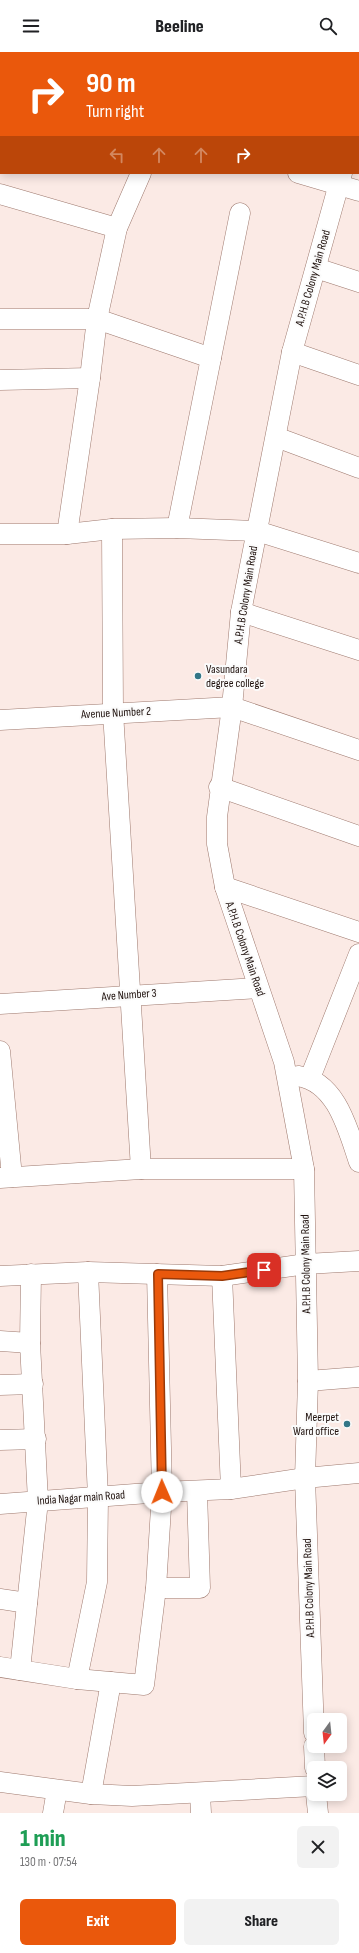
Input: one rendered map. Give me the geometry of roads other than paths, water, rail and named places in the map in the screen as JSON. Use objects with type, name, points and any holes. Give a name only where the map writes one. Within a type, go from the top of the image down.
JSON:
[{"type":"street","points":[[67,534],[90,378],[97,319],[118,228],[141,174]]},
{"type":"street","points":[[305,174],[340,179],[359,191]]},
{"type":"street","name":"A.P.H.B Colony Main Road","points":[[313,1713],[305,1478],[308,1381],[304,1169],[284,1062],[225,887],[217,844],[217,817],[219,787],[232,707],[241,612],[292,352],[340,179]]},
{"type":"street","points":[[0,194],[118,228]]},
{"type":"street","points":[[177,528],[240,213]]},
{"type":"street","points":[[316,268],[359,282]]},
{"type":"street","points":[[0,319],[97,319],[211,358]]},
{"type":"street","points":[[292,352],[359,375]]},
{"type":"street","points":[[0,380],[90,378]]},
{"type":"street","points":[[276,438],[359,468]]},
{"type":"street","points":[[0,534],[67,534],[112,529],[177,528],[257,531],[359,563]]},
{"type":"street","points":[[112,529],[113,712],[141,1169]]},
{"type":"street","points":[[241,612],[359,650]]},
{"type":"street","points":[[232,707],[359,750]]},
{"type":"street","name":"Avenue Number 2","points":[[0,720],[113,712],[232,707]]},
{"type":"street","points":[[219,787],[359,836]]},
{"type":"street","points":[[225,887],[359,932]]},
{"type":"street","points":[[310,1078],[359,954]]},
{"type":"street","name":"Ave Number 3","points":[[0,1004],[258,988]]},
{"type":"street","points":[[0,1051],[6,1177],[141,1169],[304,1169]]},
{"type":"street","points":[[286,1074],[310,1078],[337,1104],[359,1162]]},
{"type":"street","points":[[0,1276],[88,1272],[222,1276],[306,1264],[359,1261]]},
{"type":"street","points":[[77,1679],[97,1582],[98,1497],[88,1272]]},
{"type":"street","points":[[20,1670],[38,1501],[30,1343],[31,1274]]},
{"type":"street","points":[[0,1667],[77,1679],[144,1685],[156,1588],[162,1492],[158,1274]]},
{"type":"street","points":[[222,1276],[231,1489]]},
{"type":"street","points":[[0,1341],[30,1343]]},
{"type":"street","points":[[308,1381],[359,1377]]},
{"type":"street","points":[[0,1385],[33,1384]]},
{"type":"street","points":[[0,1440],[36,1439]]},
{"type":"street","name":"India Nagar main Road","points":[[0,1504],[162,1492],[231,1489],[305,1478],[359,1473]]},
{"type":"street","points":[[156,1588],[200,1588],[197,1491]]},
{"type":"street","points":[[0,1599],[27,1603]]},
{"type":"street","points":[[91,1794],[111,1682]]},
{"type":"street","points":[[0,1782],[91,1794],[133,1804],[200,1794],[307,1786]]},
{"type":"street","points":[[53,1813],[57,1790]]},
{"type":"street","points":[[200,1794],[200,1813]]},
{"type":"street","points":[[317,1801],[318,1813]]},
{"type":"place","name":"Vasundara degree college","points":[[198,676]]},
{"type":"place","name":"Meerpet Ward office","points":[[347,1424]]}]
